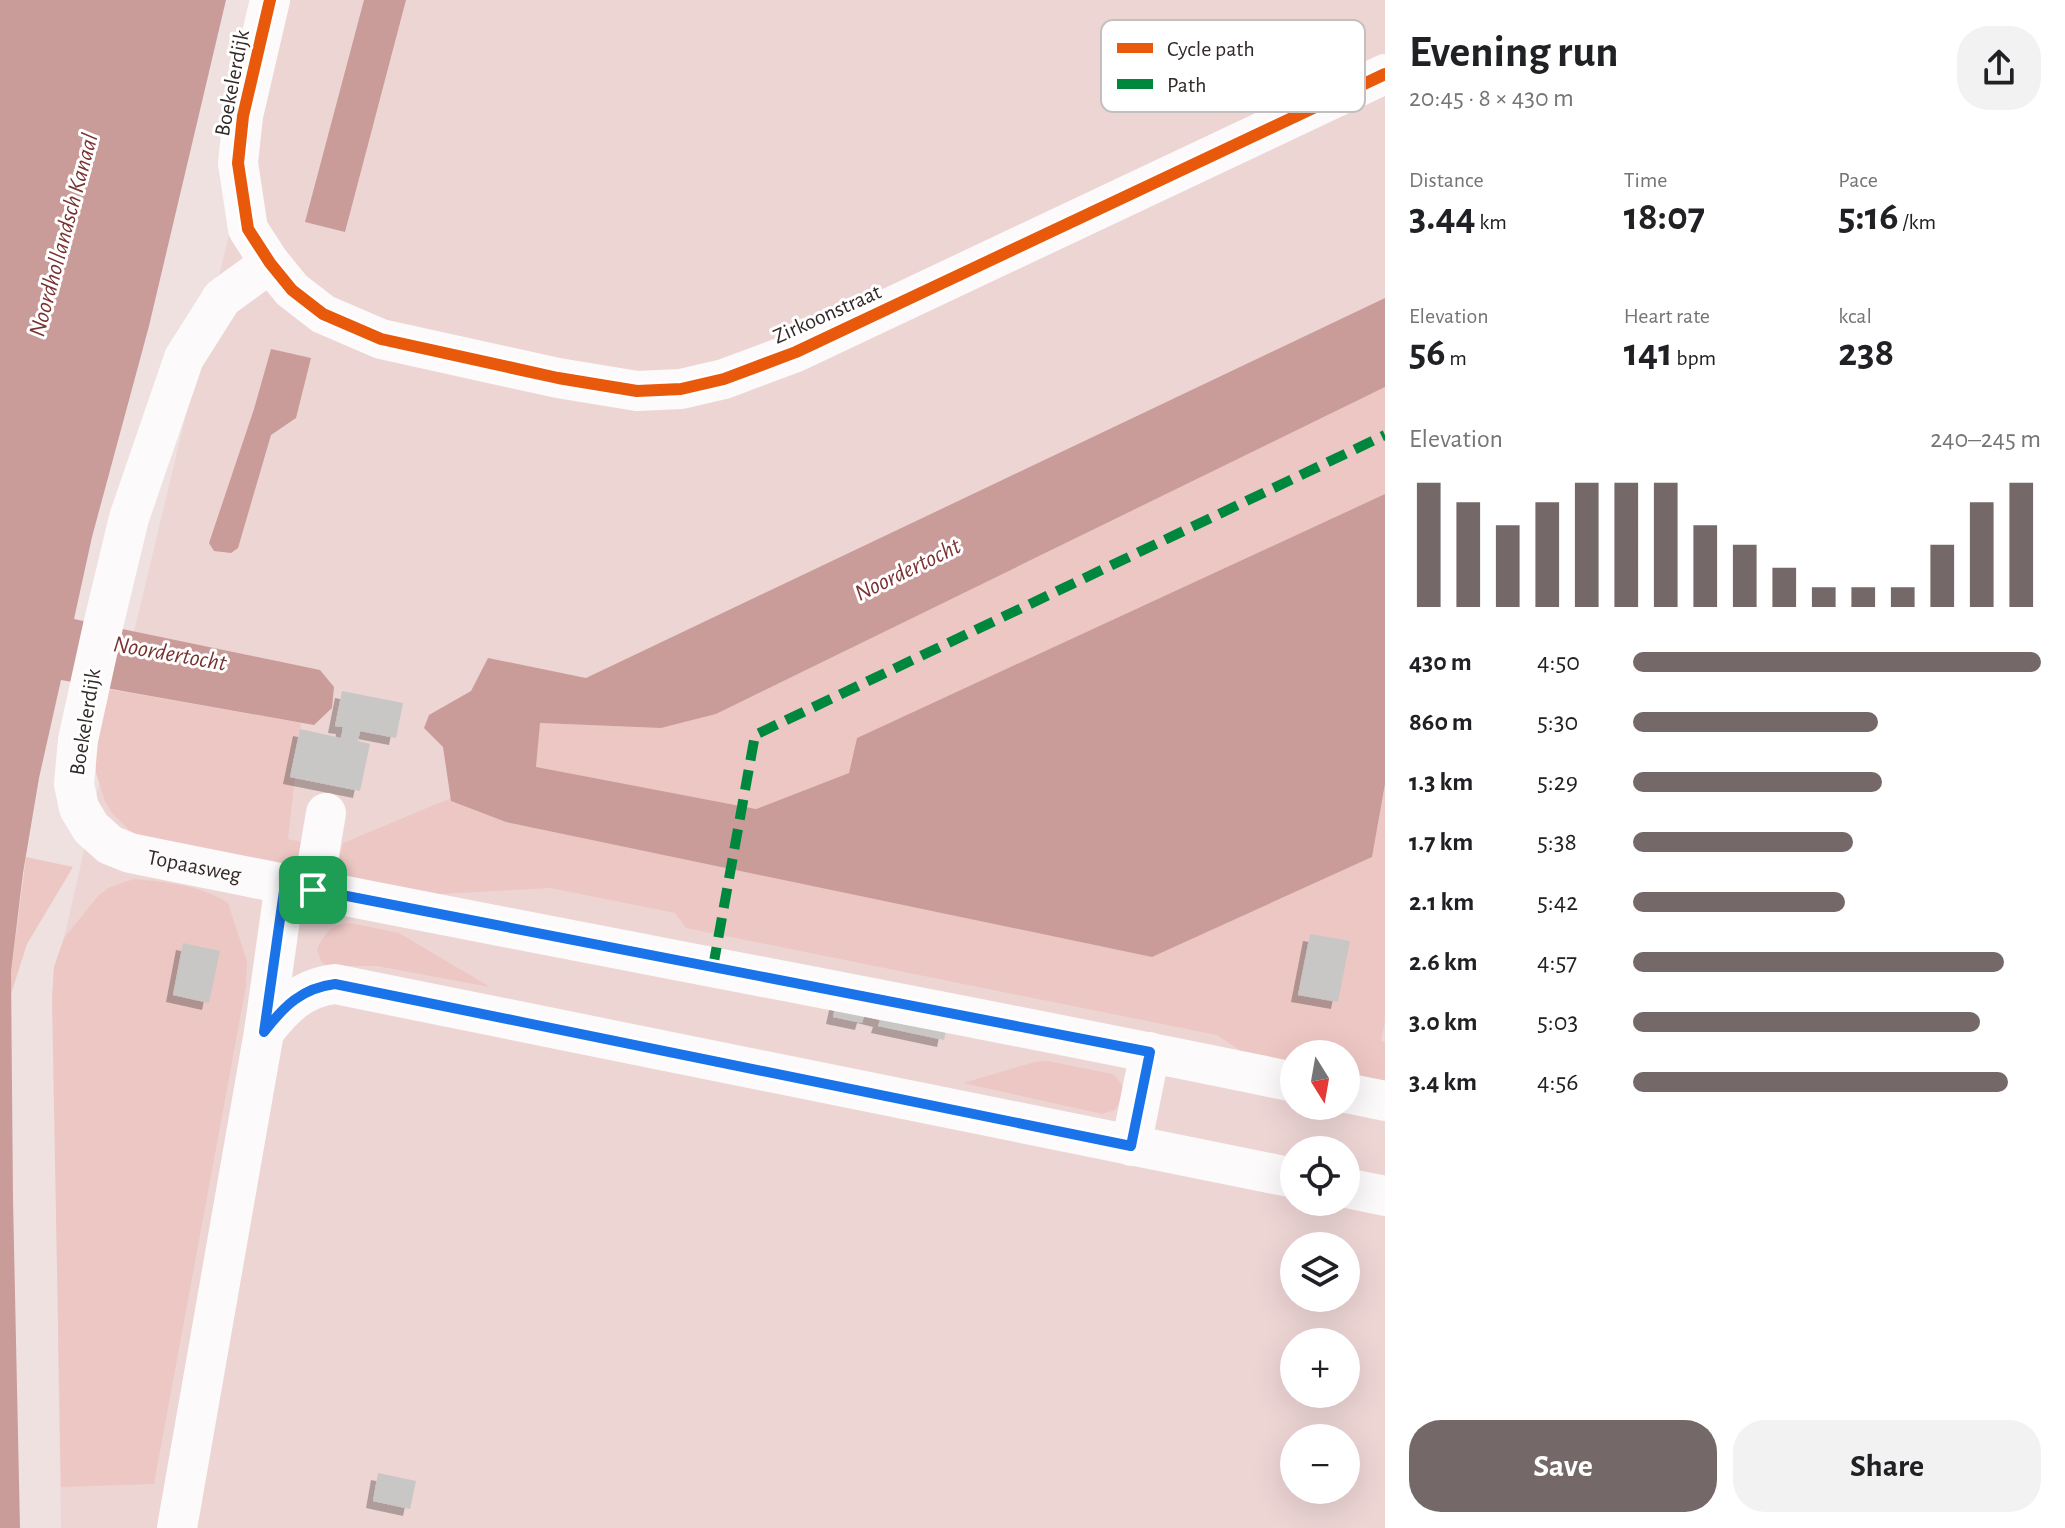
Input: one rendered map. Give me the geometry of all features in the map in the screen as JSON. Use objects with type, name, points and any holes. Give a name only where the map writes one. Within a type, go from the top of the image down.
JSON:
[{"type":"street","name":"Boekelerdijk","points":[[91,828],[79,808],[74,784],[78,740],[129,518],[184,358],[222,298],[270,263],[248,229],[238,163],[243,116],[270,0]]},
{"type":"street","name":"Zirkoonstraat","points":[[1365,83],[1385,74]]},
{"type":"street","name":"Zirkoonstraat","points":[[270,263],[292,290],[323,314],[381,339],[558,378],[637,391],[681,389],[724,379],[796,352],[1304,112]]},
{"type":"street","points":[[177,1528],[264,1032],[299,887],[326,813]]},
{"type":"street","name":"Topaasweg","points":[[91,828],[110,845],[130,853],[1280,1079]]},
{"type":"street","points":[[264,1032],[277,1016],[308,990],[335,984],[1280,1175]]},
{"type":"street","points":[[1131,1146],[1150,1052]]},
{"type":"street","points":[[1360,1096],[1385,1101]]},
{"type":"street","points":[[1360,1191],[1385,1196]]},
{"type":"shaded area","points":[[285,0],[1385,0],[1385,1528],[61,1528],[58,1350],[64,938]]},
{"type":"shaded area","points":[[1385,387],[1385,494],[857,738],[849,773],[756,809],[536,768],[539,723],[661,728],[716,714]]},
{"type":"shaded area","points":[[108,689],[301,723],[288,839],[305,843],[298,862],[291,867],[155,846],[129,830],[105,801],[96,773],[95,751]]},
{"type":"shaded area","points":[[1385,784],[1385,1021],[1381,1041],[1385,1042],[1385,1093],[1360,1088],[1360,1040],[1280,1040],[1280,1071],[1267,1069],[1217,1035],[686,928],[675,913],[550,888],[403,896],[346,879],[339,859],[343,843],[451,798],[451,801],[506,822],[1152,957],[1372,857]]},
{"type":"shaded area","points":[[26,857],[73,867],[27,944],[11,994],[11,972]]},
{"type":"shaded area","points":[[134,879],[194,888],[228,903],[247,961],[246,986],[154,1484],[61,1487],[52,998],[54,967],[64,938],[99,895],[110,887]]},
{"type":"shaded area","points":[[350,923],[399,933],[490,987],[377,966],[327,966],[321,961],[317,950],[320,944],[333,928]]},
{"type":"shaded area","points":[[1048,1061],[1112,1074],[1123,1090],[1115,1110],[1102,1114],[963,1083],[1035,1062]]},
{"type":"water","points":[[0,0],[226,0],[149,326],[92,537],[74,619],[320,670],[334,687],[332,708],[314,725],[61,680],[39,778],[11,972],[20,1528],[0,1528]]},
{"type":"water","points":[[364,0],[406,0],[345,232],[305,222]]},
{"type":"water","name":"Noordertocht","points":[[1385,298],[1385,387],[716,714],[661,728],[540,723],[536,767],[756,809],[849,773],[857,738],[1385,494],[1385,784],[1372,857],[1152,957],[506,822],[451,801],[443,747],[424,728],[429,715],[471,691],[488,658],[586,678]]},
{"type":"water","points":[[271,349],[311,358],[296,418],[271,435],[238,548],[231,553],[214,551],[209,543]]},
{"type":"building","points":[[342,691],[403,703],[396,738],[360,731],[358,741],[370,744],[360,791],[290,777],[300,729],[341,738],[343,727],[335,726]]},
{"type":"building","points":[[1310,934],[1350,941],[1338,1002],[1298,995]]},
{"type":"building","points":[[183,943],[220,951],[209,1003],[173,995]]},
{"type":"building","points":[[837,999],[948,1021],[944,1040],[878,1026],[880,1020],[864,1016],[862,1023],[833,1017]]},
{"type":"building","points":[[378,1473],[416,1481],[410,1509],[373,1501]]},
{"type":"marked path","points":[[713,967],[755,735],[1385,435]]},
{"type":"cycle path","points":[[270,0],[243,116],[238,163],[248,229],[292,290],[323,314],[381,339],[558,378],[637,391],[681,389],[724,379],[796,352],[1304,112]]},
{"type":"cycle path","points":[[1365,83],[1385,74]]},
{"type":"route","points":[[285,884],[313,890],[1150,1052],[1131,1146],[335,984],[308,990],[291,1002],[264,1032],[285,884]]},
{"type":"water label","name":"Noordhollandsch Kanaal","points":[[64,235]]}]
